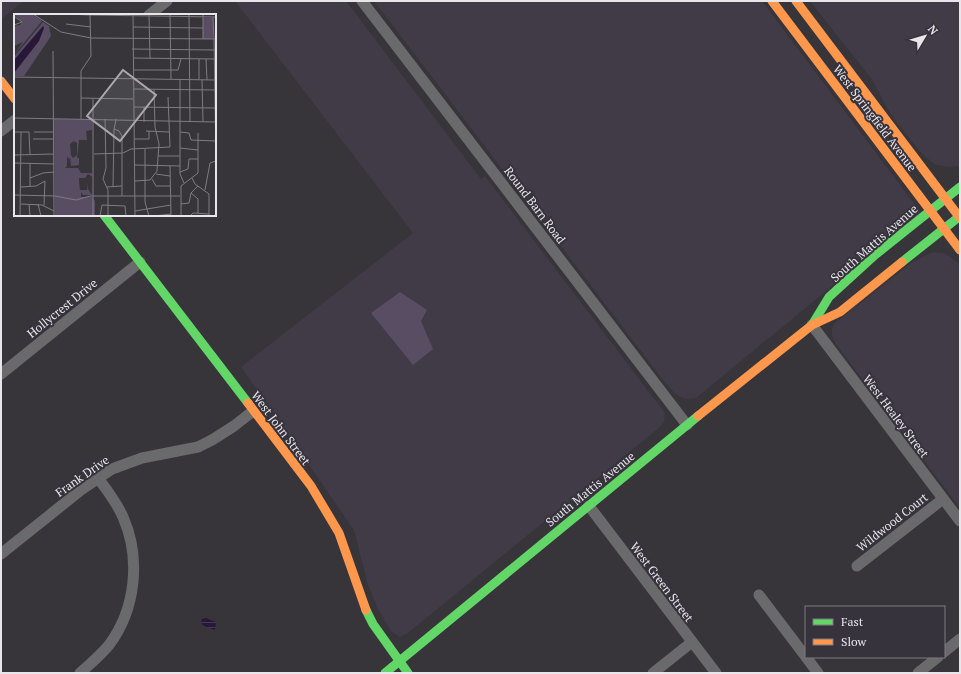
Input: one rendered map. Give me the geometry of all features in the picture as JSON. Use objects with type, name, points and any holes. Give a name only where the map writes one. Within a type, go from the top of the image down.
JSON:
[{"type":"main road","name":"West Springfield Avenue","points":[[772,1],[960,250]]},
{"type":"main road","name":"West Springfield Avenue","points":[[796,1],[960,217]]},
{"type":"main road","points":[[804,12],[807,1]]},
{"type":"main road","points":[[1,80],[14,98]]},
{"type":"main road","name":"South Mattis Avenue","points":[[812,325],[829,297],[875,256],[960,187]]},
{"type":"main road","name":"West John Street","points":[[105,216],[311,486],[339,533],[362,602],[370,619],[408,673]]},
{"type":"main road","name":"South Mattis Avenue","points":[[385,673],[687,425],[812,325],[840,312],[960,217]]},
{"type":"street","points":[[151,14],[167,1]]},
{"type":"street","name":"Round Barn Road","points":[[362,1],[687,425]]},
{"type":"street","points":[[1,131],[14,121]]},
{"type":"street","name":"Hollycrest Drive","points":[[1,374],[140,262]]},
{"type":"street","name":"West Healey Street","points":[[812,325],[960,521]]},
{"type":"street","name":"Frank Drive","points":[[1,554],[98,478],[126,463],[142,458],[198,447],[229,430],[253,411]]},
{"type":"street","points":[[80,673],[109,645],[120,627],[126,612],[134,580],[134,563],[129,532],[111,495],[98,478]]},
{"type":"street","name":"Wildwood Court","points":[[857,566],[943,499]]},
{"type":"street","name":"West Green Street","points":[[588,506],[716,673]]},
{"type":"street","points":[[759,595],[805,656]]},
{"type":"street","points":[[945,651],[960,640]]},
{"type":"street","points":[[653,673],[692,642]]},
{"type":"street","points":[[807,658],[818,673]]},
{"type":"street","points":[[918,673],[937,658]]},
{"type":"shaded area","points":[[1,1],[24,1],[1,19]]},
{"type":"shaded area","points":[[235,1],[346,1],[481,179],[485,176],[665,413],[664,422],[660,427],[408,633],[400,637],[391,631],[378,609],[368,585],[354,530],[241,367],[413,233]]},
{"type":"shaded area","points":[[374,1],[762,1],[921,213],[696,398],[685,399],[675,394],[663,380]]},
{"type":"shaded area","points":[[810,1],[960,1],[960,166],[949,167],[936,165],[923,155],[893,118],[871,78]]},
{"type":"shaded area","points":[[933,252],[944,253],[960,264],[960,508],[836,344],[832,336],[834,324],[911,263]]},
{"type":"shaded area","points":[[400,292],[427,310],[421,321],[433,349],[413,365],[371,313]]},
{"type":"shaded area","points":[[206,618],[216,622],[215,630],[204,626],[201,623],[202,619]]},
{"type":"traffic: fast","points":[[812,325],[829,297],[875,255],[960,187]]},
{"type":"traffic: fast","points":[[105,216],[248,403]]},
{"type":"traffic: fast","points":[[902,262],[960,216]]},
{"type":"traffic: fast","points":[[385,673],[698,416]]},
{"type":"traffic: fast","points":[[366,610],[373,624],[408,673]]},
{"type":"traffic: slow","points":[[772,1],[960,250]]},
{"type":"traffic: slow","points":[[796,1],[960,218]]},
{"type":"traffic: slow","points":[[1,81],[14,98]]},
{"type":"traffic: slow","points":[[698,416],[812,325],[840,312],[902,262]]},
{"type":"traffic: slow","points":[[248,403],[311,486],[339,533],[366,610]]}]
